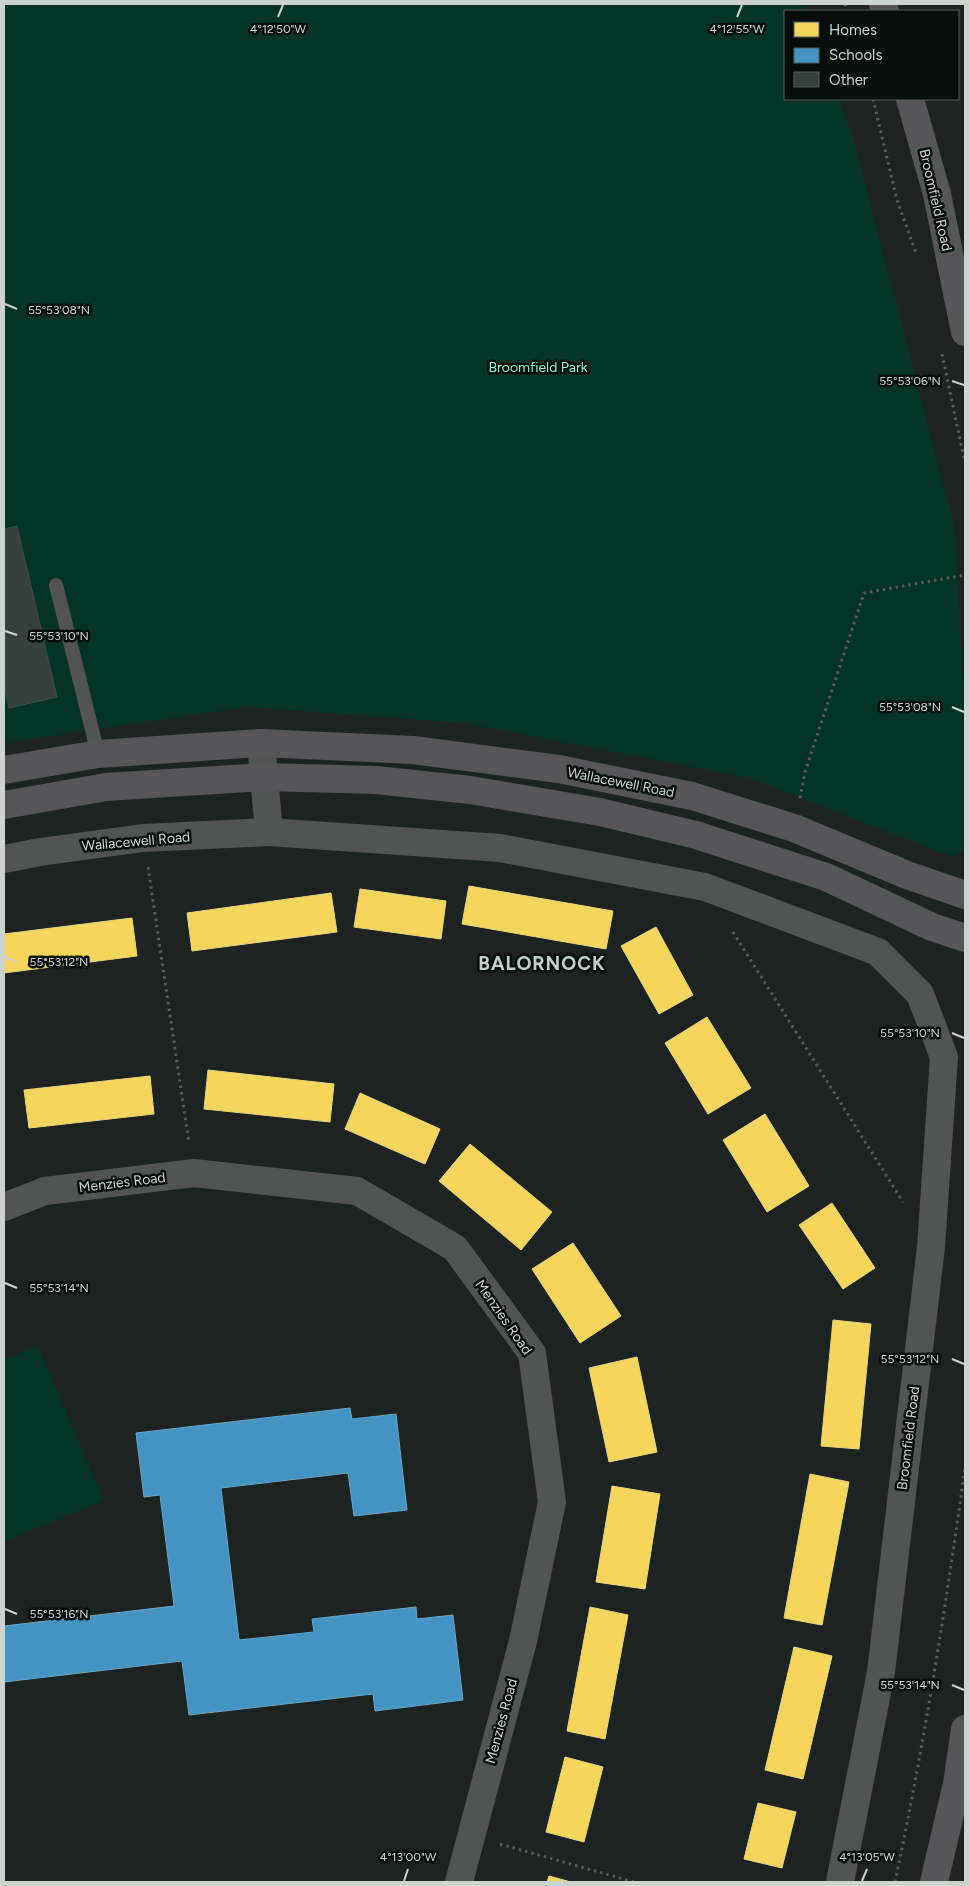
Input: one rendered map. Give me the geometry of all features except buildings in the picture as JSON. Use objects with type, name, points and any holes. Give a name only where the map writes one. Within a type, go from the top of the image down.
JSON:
[{"type":"street","name":"Broomfield Road","points":[[910,100],[937,194],[965,332]]},
{"type":"street","name":"Wallacewell Road","points":[[4,770],[98,754],[261,743],[413,750],[559,770],[692,796],[794,828],[907,875],[965,895]]},
{"type":"street","points":[[261,743],[269,832]]},
{"type":"street","points":[[4,804],[106,787],[265,777],[376,780],[470,790],[600,812],[696,835],[826,877],[932,927],[965,938]]},
{"type":"street","name":"Wallacewell Road","points":[[4,859],[40,852],[143,838],[269,832],[500,848],[705,887],[878,952],[920,994]]},
{"type":"street","name":"Broomfield Road","points":[[840,1882],[881,1672],[931,1247],[944,1057],[920,994]]},
{"type":"street","name":"Menzies Road","points":[[4,1207],[45,1191],[194,1173],[357,1191],[455,1248],[532,1353],[552,1502],[523,1641],[459,1882]]},
{"type":"street","points":[[934,1882],[956,1784],[965,1729]]},
{"type":"lane","points":[[56,585],[98,754]]},
{"type":"path","points":[[794,828],[805,772],[864,592],[965,575]]},
{"type":"path","points":[[143,838],[194,1173]]},
{"type":"path","points":[[731,929],[905,1205]]},
{"type":"path","points":[[895,1882],[918,1770],[949,1580],[965,1467]]},
{"type":"path","points":[[470,1836],[634,1882]]},
{"type":"green space","name":"Broomfield Park","points":[[4,4],[804,4],[807,10],[784,10],[784,100],[839,100],[853,137],[955,529],[965,706],[965,852],[949,856],[749,778],[465,723],[247,707],[4,743]]},
{"type":"green space","points":[[38,1346],[104,1500],[4,1542],[4,1360]]},
{"type":"district","name":"BALORNOCK","points":[[542,963]]}]
